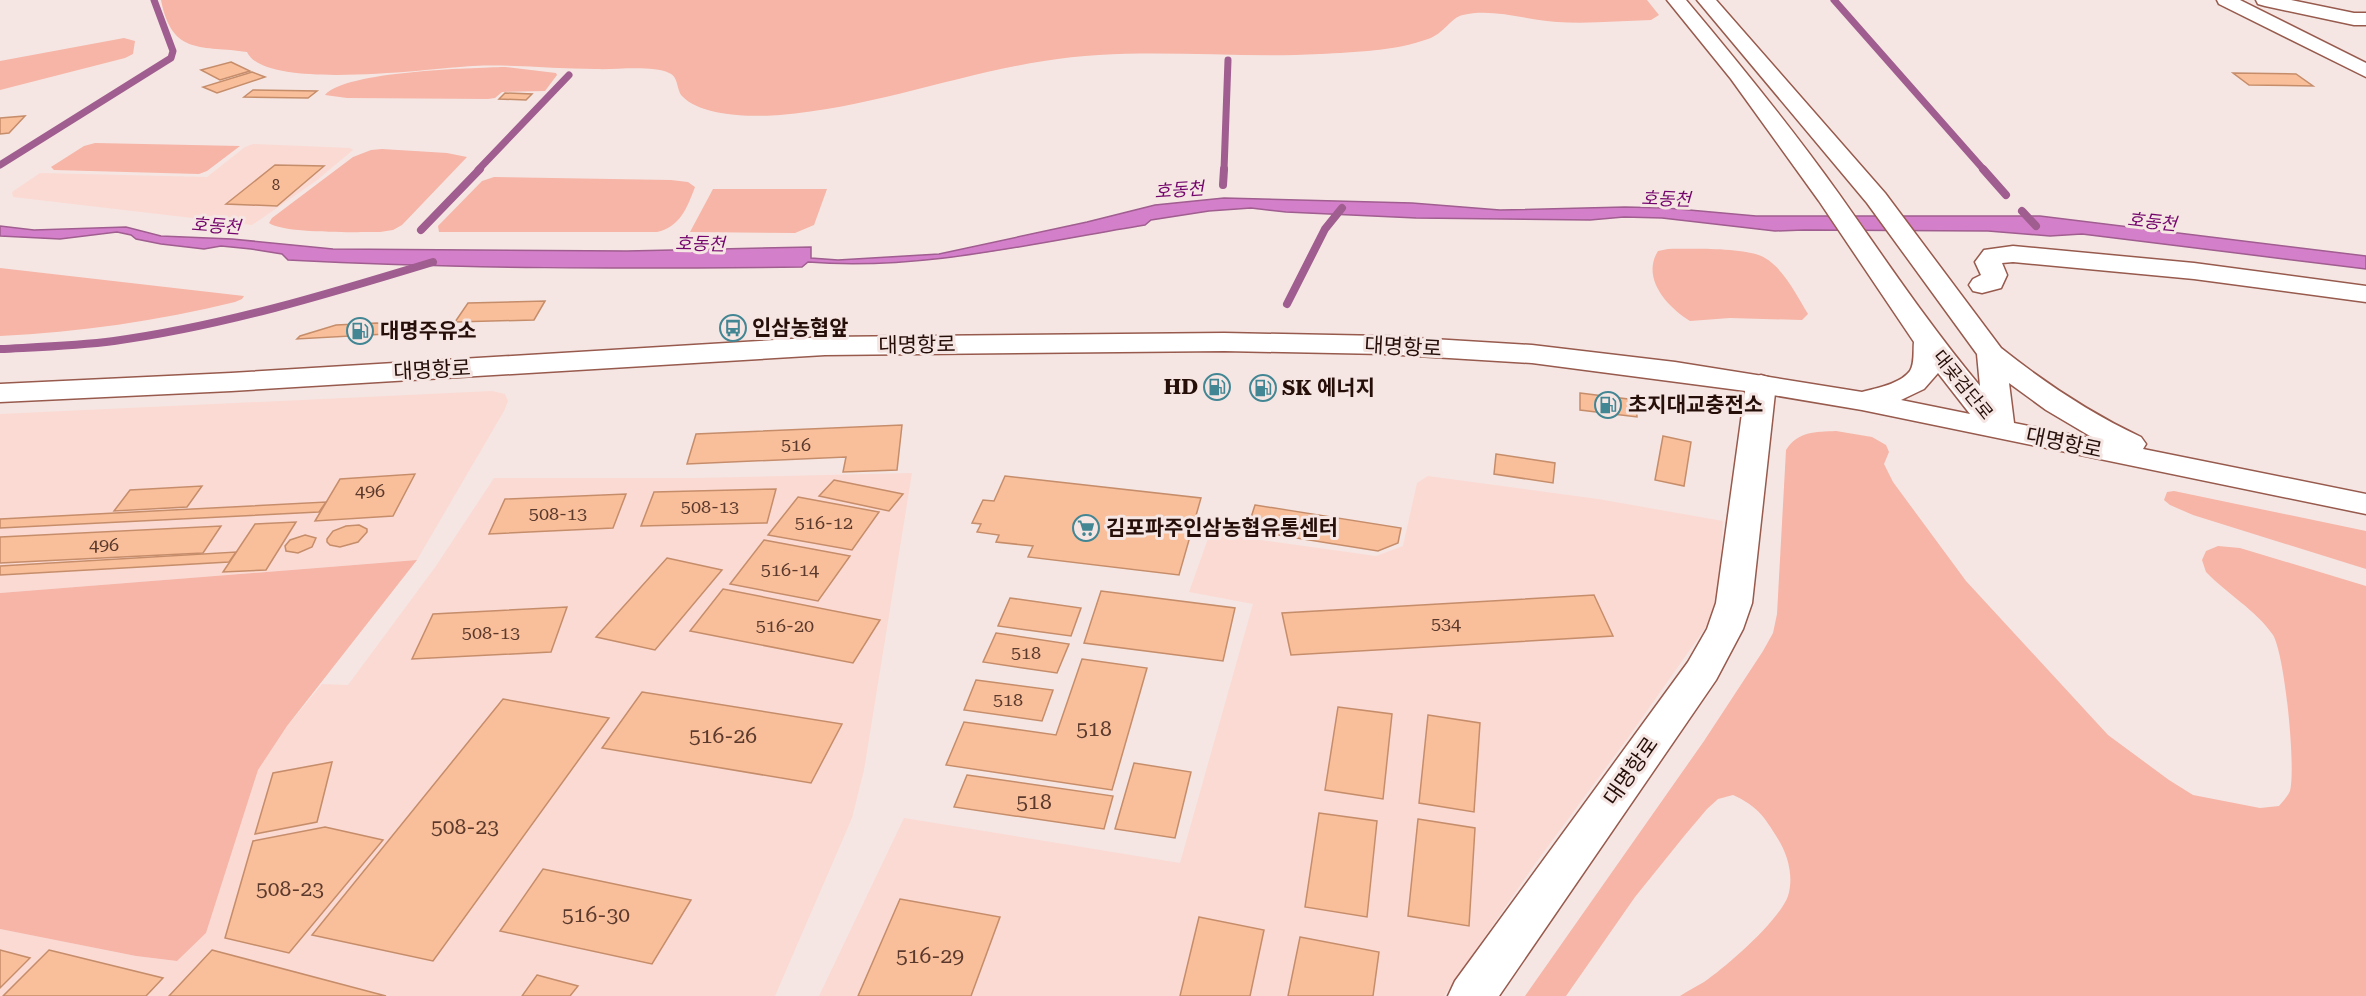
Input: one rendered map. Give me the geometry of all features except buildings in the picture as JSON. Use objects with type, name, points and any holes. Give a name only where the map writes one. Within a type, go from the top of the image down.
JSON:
[{"type":"main road","name":"대곶검단로","points":[[1676,0],[1738,75],[1829,198],[1928,342],[1999,430]]},
{"type":"main road","name":"대곶검단로","points":[[1706,0],[1876,198],[1991,354],[1999,430]]},
{"type":"main road","points":[[2226,0],[2366,71]]},
{"type":"main road","points":[[2265,0],[2354,19],[2366,19]]},
{"type":"main road","points":[[1982,285],[1992,282],[1994,275],[1988,262],[1994,256],[2013,254],[2194,271],[2366,294]]},
{"type":"main road","points":[[1862,401],[1895,392],[1912,383],[1925,370],[1928,342]]},
{"type":"main road","name":"대명항로","points":[[0,393],[231,382],[825,346],[1081,343],[1372,345],[1521,353],[1675,370],[1862,401],[2180,468],[2366,504]]},
{"type":"main road","points":[[1991,354],[2045,398],[2073,416],[2180,468]]},
{"type":"main road","name":"대명항로","points":[[1472,996],[1702,670],[1725,629],[1734,603],[1740,565],[1761,384]]},
{"type":"shaded area","points":[[161,0],[1647,0],[1659,15],[1651,20],[1580,23],[1474,13],[1459,16],[1434,37],[1402,46],[1361,52],[1286,55],[1113,54],[1078,57],[978,74],[847,106],[757,116],[715,112],[702,108],[682,96],[672,75],[653,69],[473,66],[352,75],[316,75],[284,71],[260,64],[247,52],[203,48],[181,40],[166,18]]},
{"type":"shaded area","points":[[124,38],[135,41],[133,54],[125,58],[0,90],[0,61]]},
{"type":"shaded area","points":[[505,67],[556,73],[557,75],[545,91],[502,92],[495,98],[488,99],[347,98],[325,95],[337,87],[382,76],[410,72]]},
{"type":"shaded area","points":[[95,143],[240,146],[207,171],[199,174],[54,170],[51,167],[84,146]]},
{"type":"shaded area","points":[[253,144],[350,148],[353,150],[316,181],[252,225],[13,197],[12,192],[40,173],[207,177],[245,147]]},
{"type":"shaded area","points":[[371,150],[447,153],[467,157],[402,225],[393,230],[380,232],[305,231],[277,227],[269,223],[272,218],[353,157]]},
{"type":"shaded area","points":[[494,177],[671,180],[688,182],[695,187],[682,216],[672,226],[657,232],[439,232],[438,226],[482,181]]},
{"type":"shaded area","points":[[713,189],[827,189],[814,225],[795,233],[690,232]]},
{"type":"shaded area","points":[[1224,198],[1412,203],[1500,210],[1667,208],[1756,216],[2040,216],[2366,256],[2366,269],[2082,234],[2050,236],[1988,231],[1775,231],[1662,218],[1624,217],[1590,220],[1416,218],[1286,212],[1251,208],[1209,211],[1151,220],[1145,225],[977,254],[893,263],[808,262],[802,267],[545,268],[352,263],[288,260],[282,254],[221,246],[204,249],[161,244],[117,232],[60,239],[0,236],[0,226],[34,230],[126,227],[161,236],[232,239],[333,249],[627,251],[811,247],[811,258],[838,260],[939,254],[1155,205]]},
{"type":"shaded area","points":[[1668,249],[1732,250],[1757,254],[1772,263],[1784,276],[1808,314],[1802,320],[1730,318],[1690,321],[1665,300],[1655,281],[1654,261],[1658,251]]},
{"type":"shaded area","points":[[0,268],[244,296],[235,302],[148,320],[59,332],[0,336]]},
{"type":"shaded area","points":[[492,391],[505,394],[508,401],[504,411],[417,560],[0,593],[0,414]]},
{"type":"shaded area","points":[[1836,431],[1872,437],[1886,445],[1889,452],[1884,464],[1893,482],[1966,581],[2108,735],[2193,795],[2260,808],[2279,806],[2290,791],[2291,779],[2292,760],[2285,687],[2282,665],[2273,635],[2250,610],[2206,572],[2202,560],[2206,551],[2218,546],[2240,548],[2366,586],[2366,996],[1680,996],[1704,982],[1738,955],[1774,918],[1783,906],[1790,889],[1790,874],[1782,845],[1759,813],[1748,803],[1733,795],[1718,799],[1685,835],[1635,897],[1566,996],[1525,996],[1704,741],[1773,633],[1777,614],[1786,450],[1802,436],[1814,432]]},
{"type":"shaded area","points":[[912,473],[864,770],[852,818],[775,996],[0,996],[0,929],[136,956],[177,961],[206,933],[258,770],[287,726],[322,684],[348,685],[436,566],[494,478],[696,478]]},
{"type":"shaded area","points":[[1428,476],[1598,499],[1723,521],[1719,587],[1714,610],[1706,627],[1535,864],[1444,996],[819,996],[904,818],[1180,863],[1253,604],[1189,592],[1210,533],[1376,556],[1403,546],[1417,483]]},
{"type":"shaded area","points":[[2174,491],[2366,531],[2366,569],[2193,515],[2164,500],[2167,492]]},
{"type":"shaded area","points":[[417,560],[287,726],[258,770],[206,933],[177,961],[136,956],[0,929],[0,593]]},
{"type":"waterway","points":[[0,165],[171,58],[173,51],[154,0]]},
{"type":"waterway","points":[[1834,0],[1984,170]]},
{"type":"waterway","points":[[1224,170],[1228,60]]},
{"type":"waterway","points":[[478,170],[569,75]]},
{"type":"waterway","points":[[421,230],[480,169]]},
{"type":"waterway","points":[[1223,185],[1224,169]]},
{"type":"waterway","points":[[1983,169],[2006,195]]},
{"type":"waterway","points":[[1287,304],[1325,229],[1342,208]]},
{"type":"waterway","points":[[2022,211],[2036,226]]},
{"type":"waterway","points":[[0,349],[100,343],[195,327],[315,297],[433,262]]},
{"type":"place","name":"인삼농협앞","points":[[733,328]]},
{"type":"place","name":"대명주유소","points":[[360,331]]},
{"type":"place","name":"HD","points":[[1217,387]]},
{"type":"place","name":"SK 에너지","points":[[1263,388]]},
{"type":"place","name":"초지대교충전소","points":[[1608,405]]},
{"type":"place","name":"김포파주인삼농협유통센터","points":[[1086,528]]},
{"type":"water label","name":"호동천","points":[[1179,190]]},
{"type":"water label","name":"호동천","points":[[1666,199]]},
{"type":"water label","name":"호동천","points":[[2152,222]]},
{"type":"water label","name":"호동천","points":[[216,226]]},
{"type":"water label","name":"호동천","points":[[700,244]]}]
